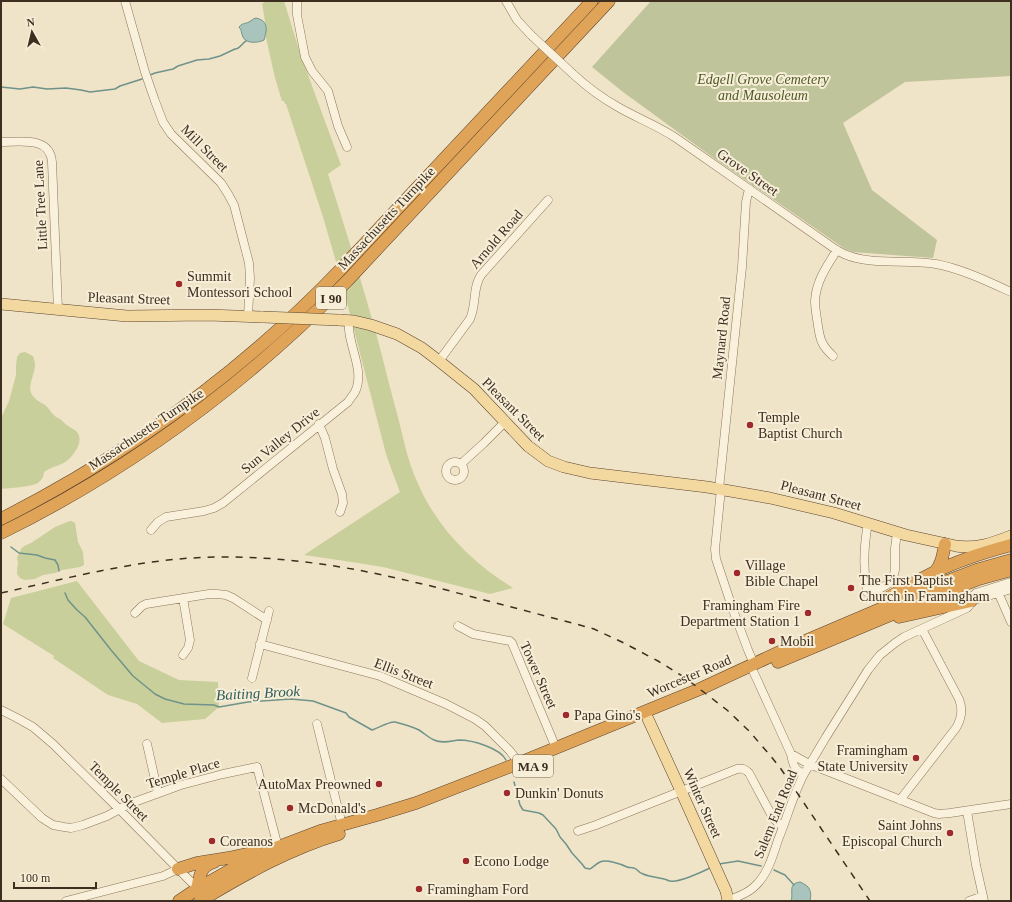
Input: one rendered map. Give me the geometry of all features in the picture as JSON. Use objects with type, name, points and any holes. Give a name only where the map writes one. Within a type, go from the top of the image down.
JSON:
[{"type":"highway","name":"Massachusetts Turnpike","points":[[1,519],[72,481],[141,438],[184,407],[263,344],[336,275],[592,1]]},
{"type":"highway","name":"Massachusetts Turnpike","points":[[1,533],[64,500],[128,461],[195,415],[274,351],[304,324],[343,285],[610,1]]},
{"type":"highway","points":[[935,572],[939,568],[945,544]]},
{"type":"highway","points":[[834,629],[935,572],[976,556],[1011,545]]},
{"type":"highway","name":"Worcester Road","points":[[179,901],[203,897],[264,864],[298,849],[327,838],[422,809],[708,695],[754,669],[834,629],[939,584],[976,570],[1011,560]]},
{"type":"highway","name":"Worcester Road","points":[[203,897],[234,868],[278,847],[311,834],[416,802],[556,748],[700,689],[786,658],[961,586],[1011,570]]},
{"type":"highway","points":[[859,627],[971,601]]},
{"type":"highway","points":[[178,869],[197,863],[278,847]]},
{"type":"highway","points":[[203,897],[200,874],[204,867],[211,863],[228,858]]},
{"type":"main road","name":"Pleasant Street","points":[[1,304],[127,316],[248,316],[344,320],[366,323],[397,334],[414,343],[439,361],[477,392],[528,446],[548,461],[564,467],[590,473],[720,489],[791,502],[828,511],[897,533],[964,547],[987,544],[1011,536]]},
{"type":"main road","name":"Winter Street","points":[[648,719],[726,891],[728,901]]},
{"type":"street","name":"Mill Street","points":[[125,1],[154,101],[163,122],[171,134],[222,184],[234,205],[248,255],[250,278],[248,316]]},
{"type":"street","points":[[298,1],[298,15],[304,57],[312,71],[328,91],[338,126],[347,147]]},
{"type":"street","name":"Grove Street","points":[[506,1],[517,20],[531,35],[588,87],[618,108],[658,127],[676,138],[837,250],[850,256],[864,259],[928,263],[942,266],[964,272],[1011,292]]},
{"type":"street","name":"Little Tree Lane","points":[[1,142],[36,143],[45,146],[50,153],[52,162],[58,310]]},
{"type":"street","name":"Maynard Road","points":[[750,189],[746,202],[742,267],[715,549],[716,559],[754,669],[791,754],[793,763],[796,769],[804,774]]},
{"type":"street","name":"Arnold Road","points":[[439,361],[470,319],[474,308],[476,283],[481,275],[548,200]]},
{"type":"street","points":[[832,356],[824,348],[820,338],[815,301],[822,274],[837,250]]},
{"type":"street","name":"Sun Valley Drive","points":[[151,530],[158,522],[166,517],[204,511],[223,503],[348,402],[355,392],[358,373],[348,329],[344,320]]},
{"type":"street","points":[[461,464],[505,422]]},
{"type":"street","points":[[319,424],[325,438],[333,469],[342,494],[343,503],[340,512]]},
{"type":"street","points":[[868,523],[864,566],[867,592],[876,590],[888,584],[893,578],[895,570],[895,543],[897,533]]},
{"type":"street","points":[[971,601],[997,590],[1011,582]]},
{"type":"street","points":[[997,590],[1011,589]]},
{"type":"street","points":[[997,590],[1011,622]]},
{"type":"street","points":[[135,613],[146,604],[217,594],[226,595],[233,598],[267,620]]},
{"type":"street","points":[[183,598],[190,640],[188,648],[183,655]]},
{"type":"street","name":"Salem End Road","points":[[728,901],[754,887],[761,879],[767,868],[796,791],[809,764],[858,685],[880,655],[895,643],[909,635],[964,610],[970,606],[971,601]]},
{"type":"street","points":[[252,678],[269,611]]},
{"type":"street","name":"Tower Street","points":[[458,626],[473,634],[510,640],[512,642],[556,748]]},
{"type":"street","points":[[900,800],[956,728],[962,714],[959,699],[922,629]]},
{"type":"street","name":"Ellis Street","points":[[260,644],[380,676],[446,704],[485,726],[510,751],[518,763]]},
{"type":"street","name":"Temple Street","points":[[1,710],[25,722],[40,732],[53,744],[178,869],[203,897]]},
{"type":"street","points":[[317,724],[342,825]]},
{"type":"street","points":[[147,744],[158,793]]},
{"type":"street","points":[[791,754],[809,764],[939,814],[1011,804]]},
{"type":"street","name":"Temple Place","points":[[1,779],[42,818],[58,826],[71,828],[107,816],[135,802],[181,785],[257,767],[278,847]]},
{"type":"street","points":[[578,831],[737,769],[743,768],[749,774],[775,821],[783,826]]},
{"type":"street","points":[[968,811],[984,898],[969,901]]},
{"type":"street","points":[[66,901],[163,876],[178,869]]},
{"type":"street","points":[[744,901],[754,887]]},
{"type":"green space","points":[[264,1],[284,1],[300,53],[341,165],[328,174],[379,344],[406,451],[416,479],[433,512],[456,541],[483,567],[513,588],[490,594],[383,567],[304,555],[400,492],[386,454],[339,272],[323,217],[286,104],[282,101],[275,78],[264,29],[266,28],[262,3],[264,3]]},
{"type":"green space","name":"Edgell Grove Cemetery and Mausoleum","points":[[651,1],[1011,1],[1011,76],[905,82],[843,123],[872,190],[937,240],[933,258],[853,252],[845,249],[715,159],[623,92],[592,67]]},
{"type":"green space","points":[[25,352],[33,356],[35,363],[30,386],[32,395],[46,406],[56,417],[76,431],[80,439],[74,454],[63,463],[44,472],[41,481],[38,483],[1,489],[1,418],[9,401],[16,375],[17,357],[20,353]]},
{"type":"green space","points":[[71,521],[75,523],[78,542],[83,552],[84,565],[43,575],[35,579],[24,580],[20,578],[17,574],[17,558],[21,549],[55,527]]},
{"type":"green space","points":[[77,581],[139,661],[179,680],[218,682],[219,707],[205,719],[162,723],[137,704],[108,695],[53,658],[54,656],[3,624],[11,598]]},
{"type":"water","points":[[256,18],[263,21],[266,26],[264,40],[249,42],[242,36],[241,29],[239,27],[242,24]]},
{"type":"water","points":[[800,882],[810,889],[810,901],[791,901],[792,887],[796,883]]},
{"type":"waterway","points":[[150,75],[173,69],[197,60],[220,56],[238,48],[246,41]]},
{"type":"waterway","points":[[1,87],[20,89],[33,87],[47,89],[66,88],[90,92],[115,89],[142,79]]},
{"type":"waterway","name":"Baiting Brook","points":[[11,547],[19,553],[37,555],[55,560],[59,571]]},
{"type":"waterway","name":"Baiting Brook","points":[[65,593],[68,600],[85,617],[133,676],[155,694],[165,699],[184,704],[214,705],[219,707],[248,702],[291,699],[313,701],[346,713],[349,717],[372,730],[395,722],[421,731],[437,741],[443,742],[465,740],[478,743],[492,748],[506,760]]},
{"type":"waterway","name":"Baiting Brook","points":[[514,782],[520,805],[523,810],[543,815],[556,829],[560,837],[585,868],[590,869],[600,862],[610,861],[635,868],[646,875],[669,881],[690,877],[710,868]]},
{"type":"waterway","name":"Baiting Brook","points":[[719,864],[738,861],[761,866]]},
{"type":"waterway","name":"Baiting Brook","points":[[774,870],[785,875],[794,885]]},
{"type":"railway","points":[[1,593],[144,563],[192,558],[264,558],[336,566],[383,575],[431,586],[594,629],[658,661],[684,677],[727,710],[749,731],[781,769],[870,901]]},
{"type":"place","name":"Summit Montessori School","points":[[179,284]]},
{"type":"place","name":"Temple Baptist Church","points":[[750,425]]},
{"type":"place","name":"Village Bible Chapel","points":[[737,573]]},
{"type":"place","name":"The First Baptist Church in Framingham","points":[[851,588]]},
{"type":"place","name":"Framingham Fire Department Station 1","points":[[808,613]]},
{"type":"place","name":"Mobil","points":[[772,641]]},
{"type":"place","name":"Papa Gino's","points":[[566,715]]},
{"type":"place","name":"Framingham State University","points":[[916,758]]},
{"type":"place","name":"AutoMax Preowned","points":[[379,784]]},
{"type":"place","name":"Dunkin' Donuts","points":[[507,793]]},
{"type":"place","name":"McDonald's","points":[[290,808]]},
{"type":"place","name":"Saint Johns Episcopal Church","points":[[950,833]]},
{"type":"place","name":"Coreanos","points":[[212,841]]},
{"type":"place","name":"Econo Lodge","points":[[466,861]]},
{"type":"place","name":"Framingham Ford","points":[[419,889]]}]
